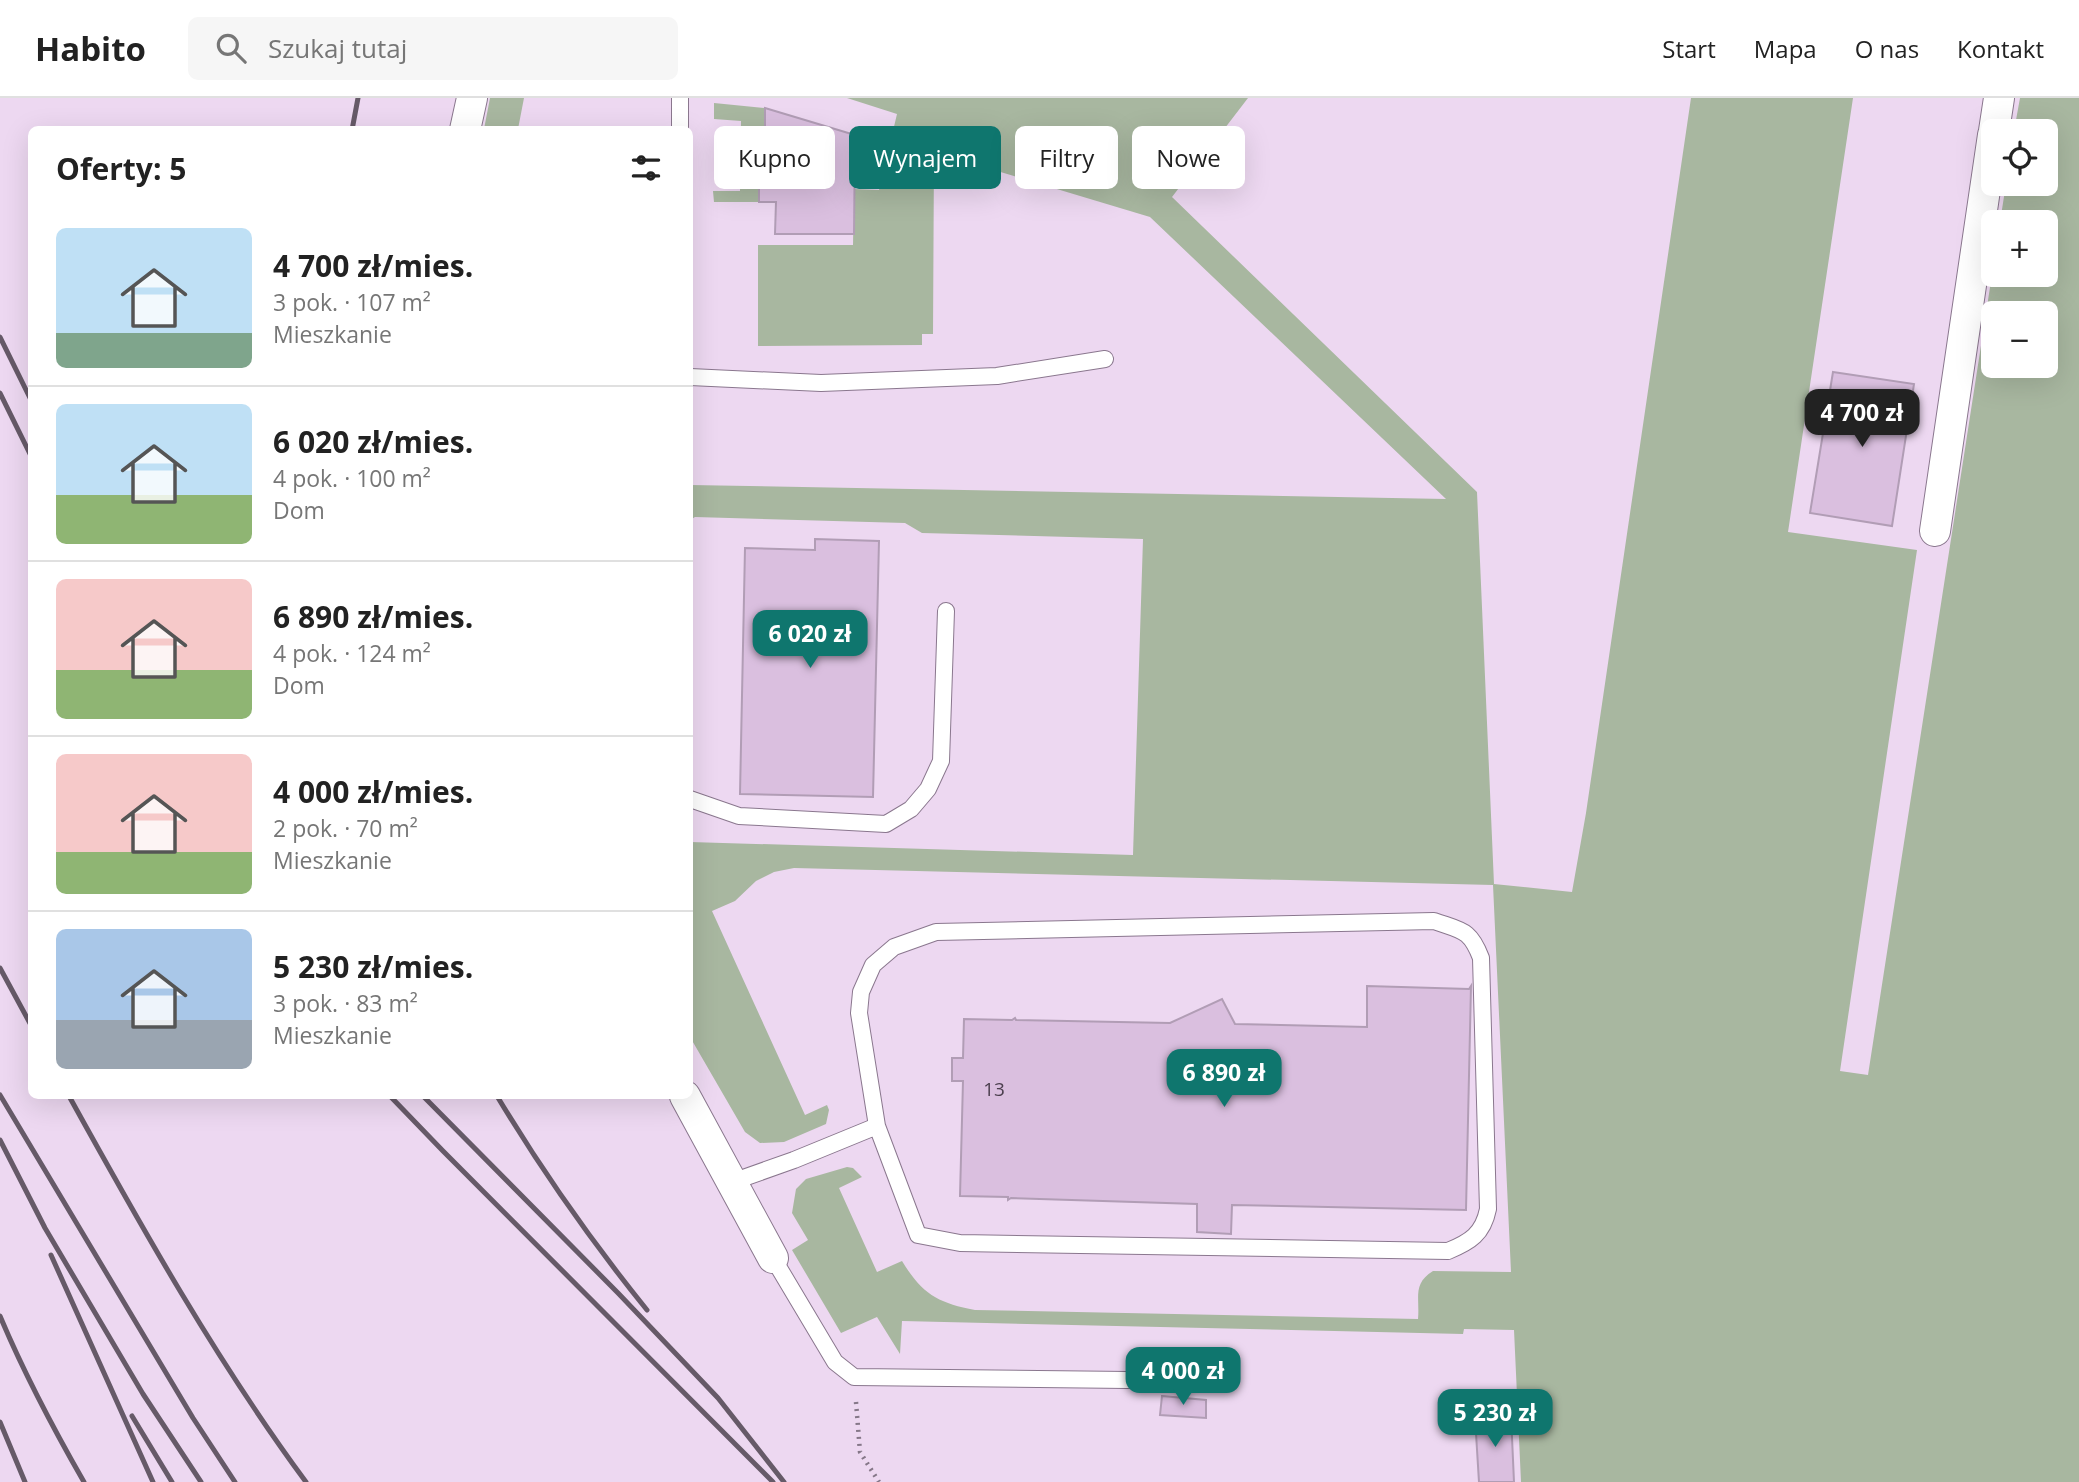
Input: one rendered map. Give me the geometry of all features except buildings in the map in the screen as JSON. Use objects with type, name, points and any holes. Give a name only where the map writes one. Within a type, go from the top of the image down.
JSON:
[{"type":"street","points":[[467,126],[472,98]]},
{"type":"street","points":[[1996,119],[1999,98]]},
{"type":"street","points":[[1935,531],[1985,196]]},
{"type":"street","points":[[687,1099],[773,1258]]},
{"type":"lane","points":[[680,98],[680,126]]},
{"type":"lane","points":[[693,377],[821,383],[997,376],[1105,359]]},
{"type":"lane","points":[[693,800],[738,816],[886,824],[911,809],[928,789],[941,761],[946,611]]},
{"type":"lane","points":[[1434,920],[1463,931],[1475,941],[1481,958],[1488,1209],[1485,1223],[1477,1234],[1464,1245],[1448,1251],[960,1243],[918,1235],[877,1126],[859,1013],[861,992],[873,965],[894,947],[936,932],[1434,920]]},
{"type":"lane","points":[[732,1182],[877,1126]]},
{"type":"lane","points":[[773,1258],[835,1363],[854,1377],[1128,1380]]},
{"type":"path","points":[[854,1377],[860,1452],[879,1482]]},
{"type":"green space","points":[[490,98],[524,98],[519,126],[485,126]]},
{"type":"green space","points":[[847,98],[1248,98],[1227,126],[1132,126],[1132,189],[1178,189],[1172,197],[1477,492],[1494,884],[1572,892],[1586,813],[1691,98],[1853,98],[1788,532],[1917,550],[1840,1071],[1868,1075],[1981,345],[1981,378],[2058,378],[2058,301],[1988,301],[1990,287],[2058,287],[2058,210],[2002,210],[2004,196],[2058,196],[2058,119],[2016,119],[2020,98],[2079,98],[2079,1482],[1521,1482],[1514,1330],[1464,1329],[1463,1334],[902,1321],[900,1354],[877,1317],[841,1333],[792,1250],[808,1240],[792,1213],[796,1189],[806,1179],[847,1167],[853,1168],[862,1177],[839,1188],[877,1272],[902,1261],[917,1282],[932,1295],[951,1304],[975,1310],[1418,1319],[1420,1286],[1433,1271],[1511,1272],[1493,885],[794,868],[774,872],[756,881],[735,901],[712,911],[805,1115],[827,1105],[829,1110],[826,1124],[784,1142],[760,1143],[745,1132],[693,1042],[693,842],[1133,855],[1143,539],[922,533],[905,523],[693,518],[693,485],[1446,499],[1150,217],[1057,189],[1118,189],[1118,126],[1015,126],[1015,176],[1001,172],[1001,126],[894,126],[897,114]]},
{"type":"green space","points":[[714,103],[765,108],[765,126],[741,126],[741,121],[714,119]]},
{"type":"green space","points":[[759,189],[759,202],[714,202],[713,191]]},
{"type":"green space","points":[[854,189],[934,189],[933,334],[922,334],[922,345],[758,346],[758,245],[853,245]]},
{"type":"railway","points":[[353,126],[358,98]]},
{"type":"railway","points":[[0,337],[28,394]]},
{"type":"railway","points":[[0,393],[28,450]]},
{"type":"railway","points":[[0,968],[28,1020]]},
{"type":"railway","points":[[0,1095],[193,1418],[235,1482]]},
{"type":"railway","points":[[71,1099],[152,1244],[211,1341],[306,1482]]},
{"type":"railway","points":[[393,1099],[773,1482]]},
{"type":"railway","points":[[426,1099],[718,1398],[784,1482]]},
{"type":"railway","points":[[499,1099],[568,1206],[647,1310]]},
{"type":"railway","points":[[0,1140],[45,1228],[143,1394],[201,1482]]},
{"type":"railway","points":[[51,1255],[153,1482]]},
{"type":"railway","points":[[0,1316],[39,1400],[84,1482]]},
{"type":"railway","points":[[132,1416],[172,1482]]},
{"type":"railway","points":[[0,1422],[25,1482]]}]
